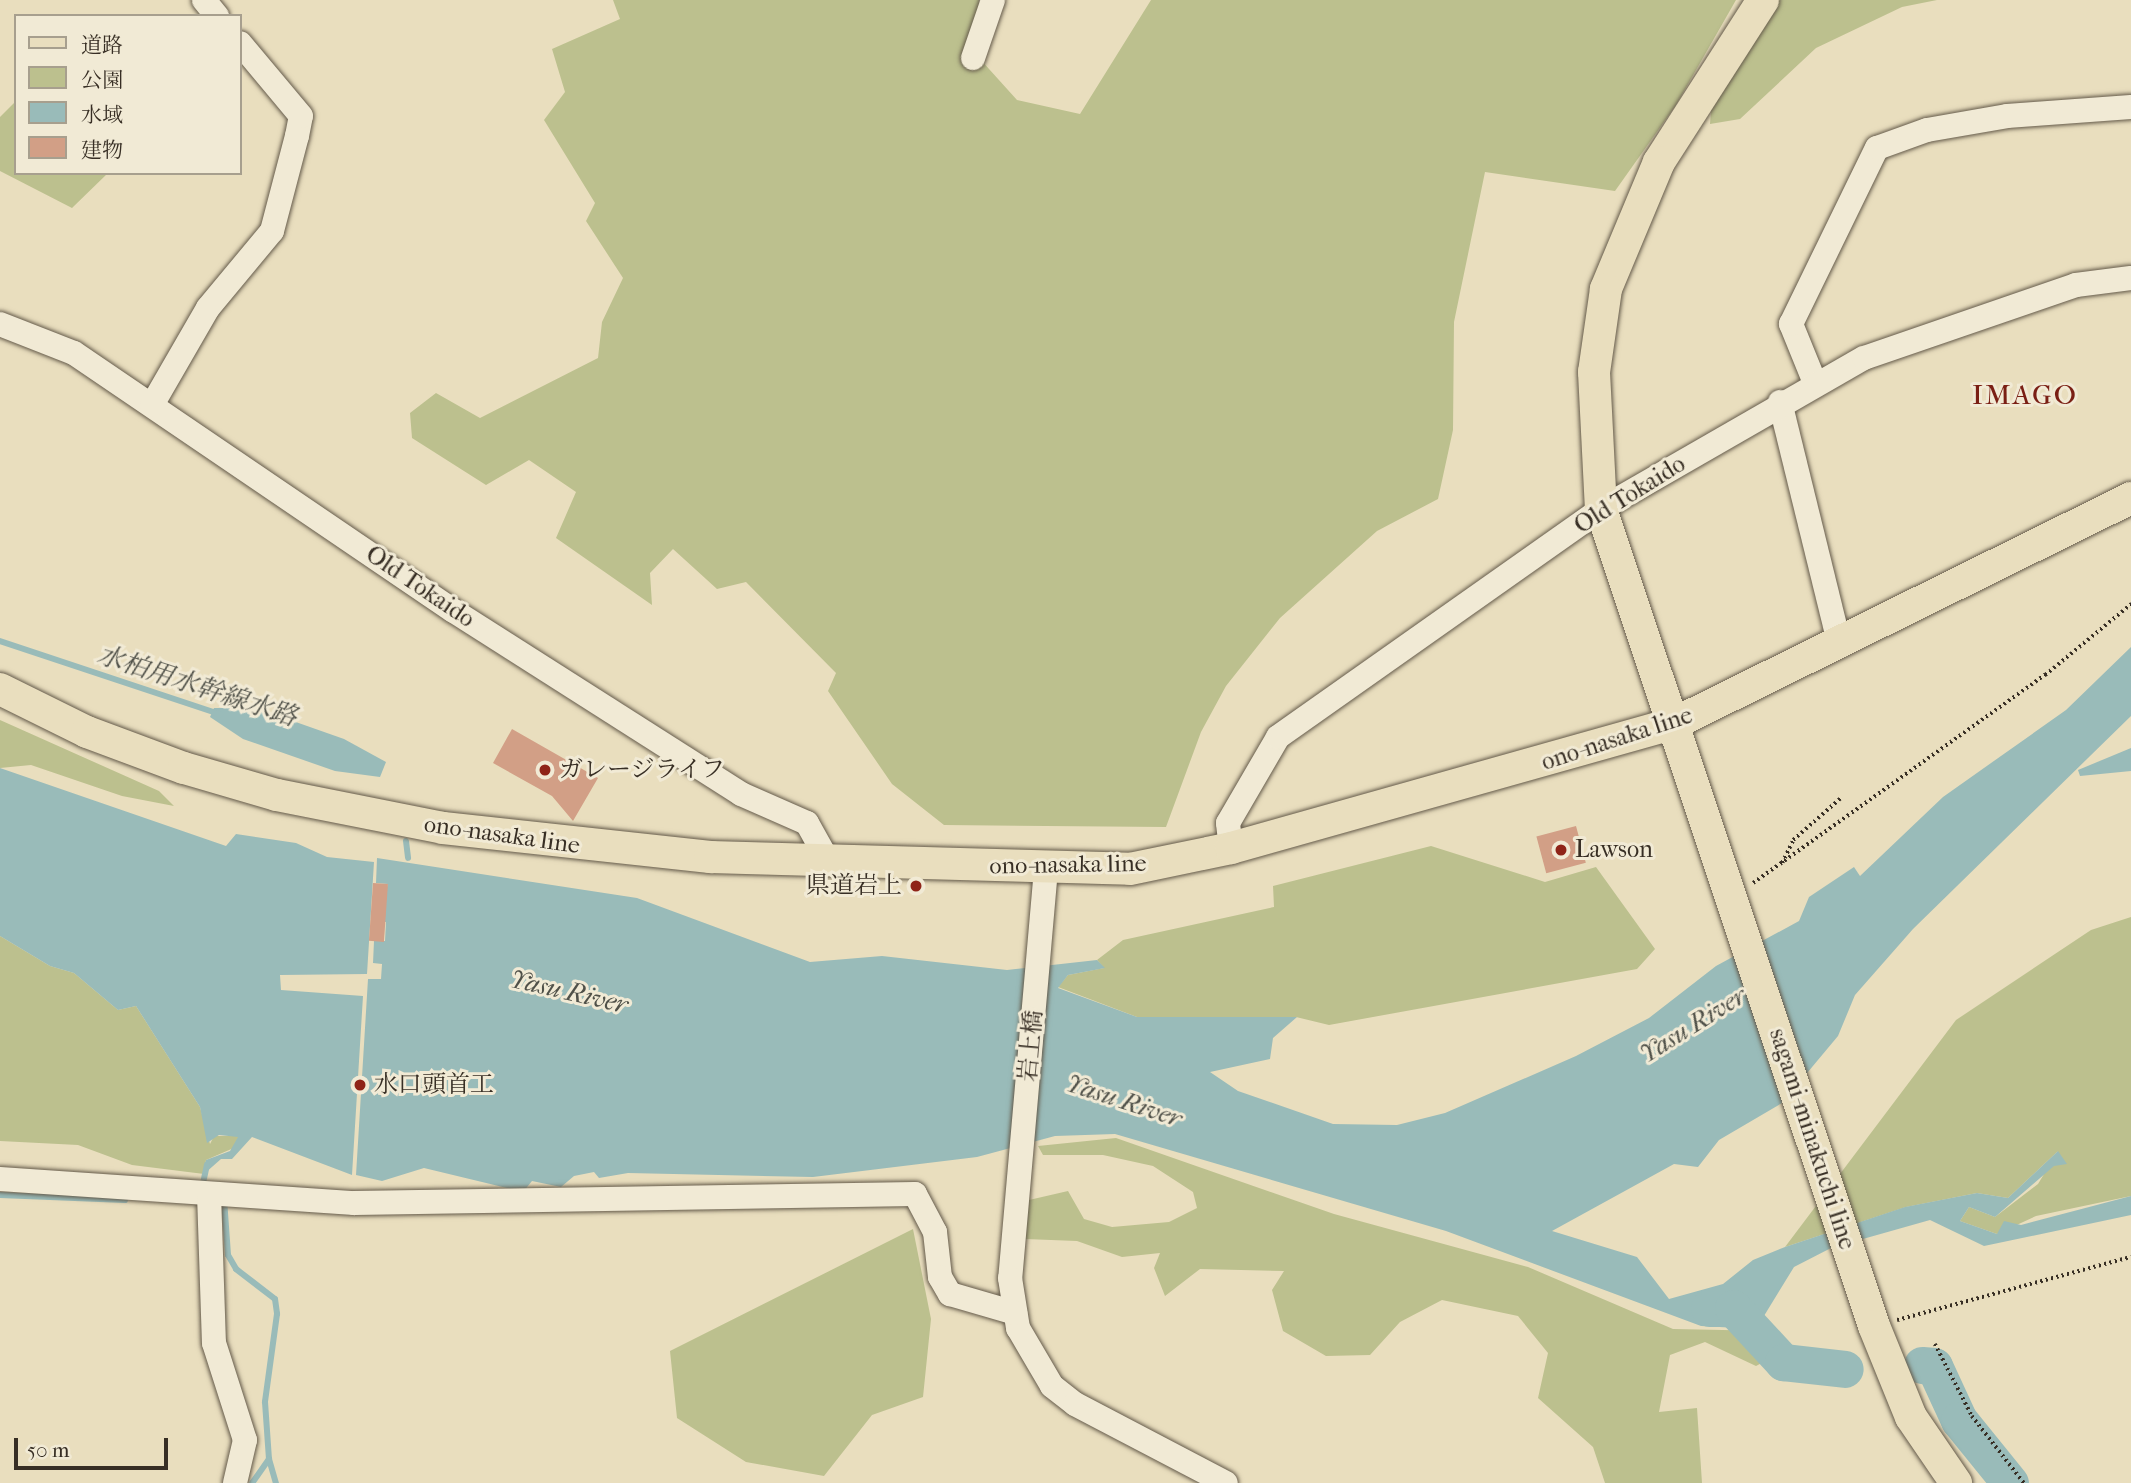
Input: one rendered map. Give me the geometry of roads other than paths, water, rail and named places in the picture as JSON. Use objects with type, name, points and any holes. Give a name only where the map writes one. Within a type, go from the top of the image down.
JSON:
[{"type":"main road","name":"sagami-minakuchi line","points":[[1763,0],[1659,162],[1606,289],[1594,372],[1601,509],[1871,1315],[1911,1417],[1956,1483]]},
{"type":"main road","name":"ono-nasaka line","points":[[0,689],[87,732],[277,795],[576,846],[1046,869],[1130,869],[1231,848],[1673,723],[1840,646],[2131,498]]},
{"type":"street","points":[[204,0],[215,14]]},
{"type":"street","points":[[973,58],[993,0]]},
{"type":"street","points":[[152,405],[208,308],[272,231],[297,136],[301,116],[242,45]]},
{"type":"street","points":[[1815,383],[1791,324],[1877,148],[1927,130],[2007,116],[2131,107]]},
{"type":"street","name":"Old Tokaido","points":[[1231,848],[1228,823],[1278,737],[1601,509],[1815,383],[1968,320],[2076,285],[2131,278]]},
{"type":"street","name":"Old Tokaido","points":[[0,324],[74,353],[454,611],[741,794],[807,823],[827,859]]},
{"type":"street","points":[[1780,402],[1840,646]]},
{"type":"street","name":"岩上橋","points":[[1046,869],[1010,1278],[1015,1313],[1052,1386],[1226,1483]]},
{"type":"street","points":[[0,1180],[209,1194],[521,1204],[915,1194],[935,1232],[940,1277],[950,1294],[1015,1313]]},
{"type":"street","points":[[209,1194],[215,1343],[245,1440],[235,1483]]},
{"type":"water","name":"Yasu River","points":[[2131,647],[2131,716],[1913,929],[1855,995],[1838,1036],[1782,1103],[1719,1140],[1698,1167],[1674,1164],[1552,1231],[1637,1257],[1669,1299],[1723,1284],[1753,1260],[1785,1247],[1905,1207],[1977,1193],[2008,1198],[2058,1151],[2067,1164],[2054,1166],[1995,1217],[1969,1207],[1960,1221],[1997,1234],[2004,1221],[2021,1225],[2131,1196],[2131,1215],[1984,1246],[1930,1220],[1831,1248],[1794,1267],[1756,1329],[1701,1326],[1446,1231],[1115,1134],[1055,1136],[977,1157],[813,1177],[628,1173],[599,1178],[594,1172],[574,1176],[561,1187],[532,1181],[523,1192],[424,1168],[382,1181],[356,1175],[368,979],[381,979],[382,964],[373,963],[374,941],[385,941],[386,922],[376,922],[388,884],[376,883],[377,858],[637,898],[810,962],[882,956],[1007,970],[1097,960],[1105,968],[1068,975],[1058,988],[1137,1017],[1297,1017],[1273,1038],[1270,1059],[1210,1072],[1238,1091],[1333,1124],[1397,1125],[1445,1113],[1576,1056],[1649,1018],[1716,966],[1799,921],[1809,897],[1854,867],[1860,876],[1943,797],[2066,710]]},
{"type":"water","points":[[214,708],[256,708],[344,739],[386,762],[380,777],[335,771],[243,739],[210,717]]},
{"type":"water","points":[[2131,748],[2131,771],[2080,776],[2078,770]]},
{"type":"water","points":[[0,768],[226,846],[236,834],[296,843],[327,857],[374,862],[367,974],[280,975],[281,990],[363,996],[352,1175],[252,1137],[232,1159],[221,1159],[204,1174],[206,1160],[230,1151],[238,1137],[219,1135],[207,1143],[200,1107],[136,1006],[118,1010],[74,973],[50,966],[0,936]]},
{"type":"waterway","name":"水柏用水幹線水路","points":[[0,641],[220,714]]},
{"type":"waterway","name":"水柏用水幹線水路","points":[[406,841],[408,858]]},
{"type":"waterway","points":[[202,1188],[207,1165]]},
{"type":"waterway","points":[[0,1195],[125,1200]]},
{"type":"waterway","points":[[224,1199],[228,1255],[236,1269],[275,1299],[277,1314],[265,1402],[269,1459],[252,1483]]},
{"type":"waterway","points":[[1709,1308],[1733,1308],[1783,1362],[1845,1369]]},
{"type":"waterway","points":[[1922,1365],[1934,1366],[1959,1420],[2010,1483]]},
{"type":"waterway","points":[[269,1459],[276,1483]]},
{"type":"place","name":"ガレージライフ","points":[[545,770]]},
{"type":"place","name":"Lawson","points":[[1561,850]]},
{"type":"place","name":"県道岩上","points":[[916,886]]},
{"type":"place","name":"水口頭首工","points":[[360,1085]]},
{"type":"district","name":"IMAGO","points":[[2025,395]]}]
